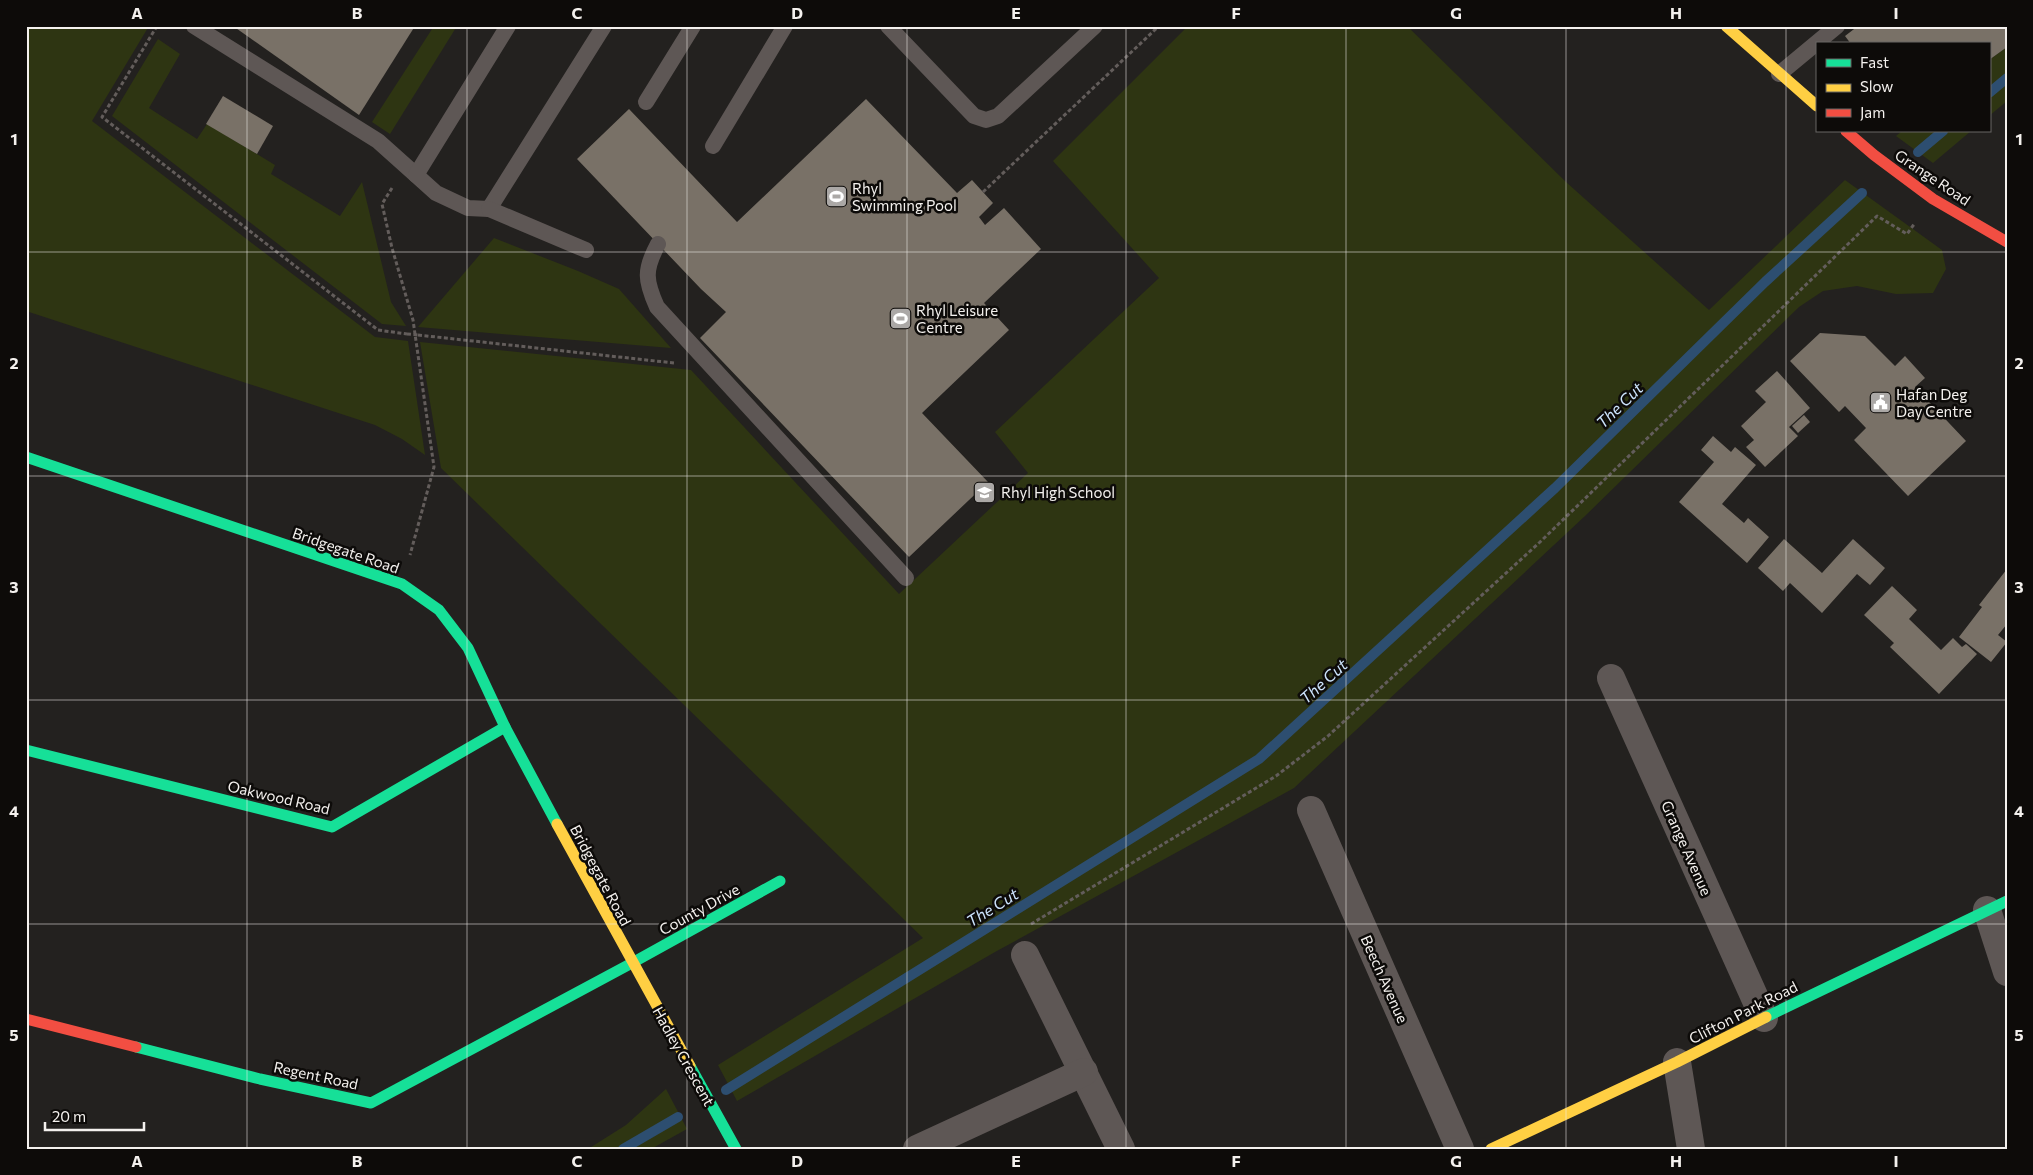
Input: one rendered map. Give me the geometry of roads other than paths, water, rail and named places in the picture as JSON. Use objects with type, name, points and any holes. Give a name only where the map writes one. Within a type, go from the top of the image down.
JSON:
[{"type":"street","points":[[1726,26],[1816,105]]},
{"type":"street","name":"Grange Road","points":[[1847,132],[1874,155],[1933,199],[2007,242]]},
{"type":"street","name":"Bridgegate Road","points":[[26,457],[402,584],[439,610],[468,648],[505,727],[632,963]]},
{"type":"street","name":"Grange Avenue","points":[[1611,678],[1764,1018]]},
{"type":"street","name":"Oakwood Road","points":[[26,750],[332,827],[505,727]]},
{"type":"street","name":"Beech Avenue","points":[[1311,810],[1460,1149]]},
{"type":"street","name":"County Drive","points":[[632,963],[780,881]]},
{"type":"street","points":[[1997,906],[2007,972]]},
{"type":"street","name":"Clifton Park Road","points":[[1491,1149],[1677,1062],[1997,906]]},
{"type":"street","points":[[1025,955],[1121,1149]]},
{"type":"street","name":"Regent Road","points":[[26,1019],[260,1079],[371,1103],[632,963]]},
{"type":"street","name":"Hadley Crescent","points":[[632,963],[736,1149]]},
{"type":"street","points":[[1677,1062],[1691,1149]]},
{"type":"street","points":[[917,1149],[1084,1072]]},
{"type":"lane","points":[[194,26],[378,141],[436,193],[468,208],[489,209],[586,250]]},
{"type":"lane","points":[[416,174],[508,26]]},
{"type":"lane","points":[[489,209],[604,26]]},
{"type":"lane","points":[[646,102],[694,26]]},
{"type":"lane","points":[[713,146],[785,26]]},
{"type":"lane","points":[[888,26],[974,116],[986,120],[998,116],[1095,26]]},
{"type":"lane","points":[[1818,42],[1837,26]]},
{"type":"lane","points":[[1779,74],[1816,43]]},
{"type":"lane","points":[[658,244],[648,262],[648,286],[657,307],[906,578]]},
{"type":"waterway","name":"The Cut","points":[[1990,92],[2007,78]]},
{"type":"waterway","name":"The Cut","points":[[1918,152],[1942,132]]},
{"type":"waterway","name":"The Cut","points":[[726,1090],[1259,759],[1555,488],[1765,282],[1862,193]]},
{"type":"waterway","name":"The Cut","points":[[623,1149],[678,1117]]},
{"type":"place","name":"Rhyl Swimming Pool","points":[[836,197]]},
{"type":"place","name":"Rhyl Leisure Centre","points":[[900,319]]},
{"type":"place","name":"Hafan Deg Day Centre","points":[[1880,403]]},
{"type":"place","name":"Rhyl High School","points":[[985,492]]}]
